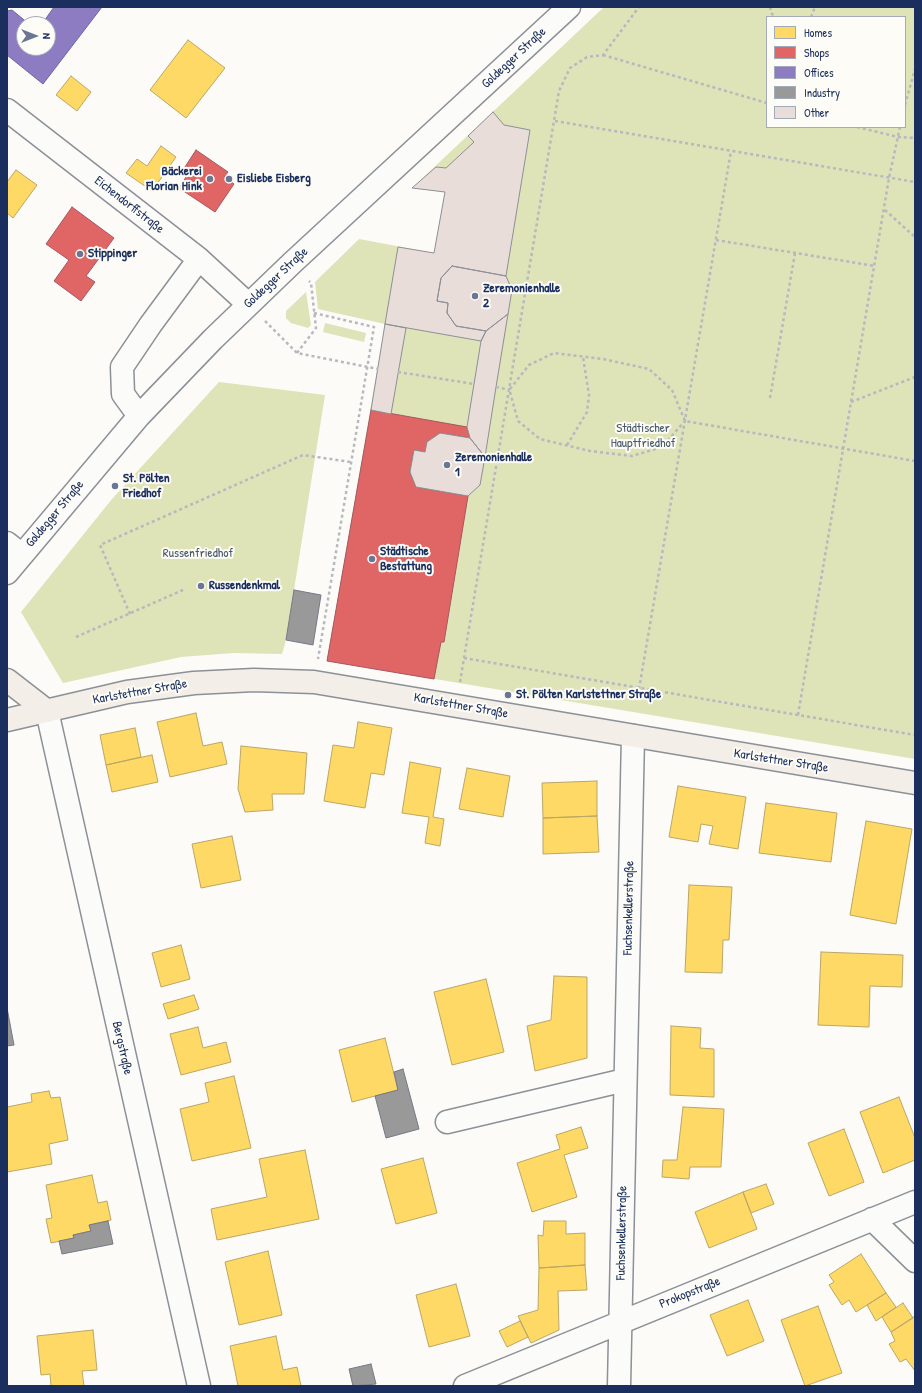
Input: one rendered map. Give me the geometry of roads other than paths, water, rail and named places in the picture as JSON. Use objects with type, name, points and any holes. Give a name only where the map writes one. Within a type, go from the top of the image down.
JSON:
[{"type":"main road","points":[[7,680],[47,711]]},
{"type":"main road","name":"Karlstettner Straße","points":[[7,720],[127,692],[194,683],[254,680],[314,682],[915,783]]},
{"type":"street","name":"Goldegger Straße","points":[[7,573],[14,549],[138,416],[248,304],[569,7]]},
{"type":"street","name":"Eichendorffstraße","points":[[7,110],[199,259],[248,304]]},
{"type":"street","points":[[138,416],[123,394],[122,367],[151,324],[199,259]]},
{"type":"street","name":"Bergstraße","points":[[47,711],[199,1386]]},
{"type":"street","name":"Fuchsenkellerstraße","points":[[619,1386],[633,736]]},
{"type":"street","points":[[448,1122],[625,1080]]},
{"type":"street","name":"Prokopstraße","points":[[465,1386],[620,1321],[915,1202]]},
{"type":"street","points":[[872,1220],[915,1261]]},
{"type":"place","name":"Bäckerei Florian Hink","points":[[210,179]]},
{"type":"place","name":"Eisliebe Eisberg","points":[[229,179]]},
{"type":"place","name":"Stippinger","points":[[80,254]]},
{"type":"place","name":"Zeremonienhalle 2","points":[[475,296]]},
{"type":"place","name":"Zeremonienhalle 1","points":[[447,465]]},
{"type":"place","name":"St. Pölten Friedhof","points":[[115,486]]},
{"type":"place","name":"Städtische Bestattung","points":[[372,559]]},
{"type":"place","name":"Russendenkmal","points":[[201,586]]},
{"type":"place","name":"St. Pölten Karlstettner Straße","points":[[508,695]]},
{"type":"park label","name":"Städtischer Hauptfriedhof","points":[[643,436]]},
{"type":"park label","name":"Russenfriedhof","points":[[198,554]]}]
